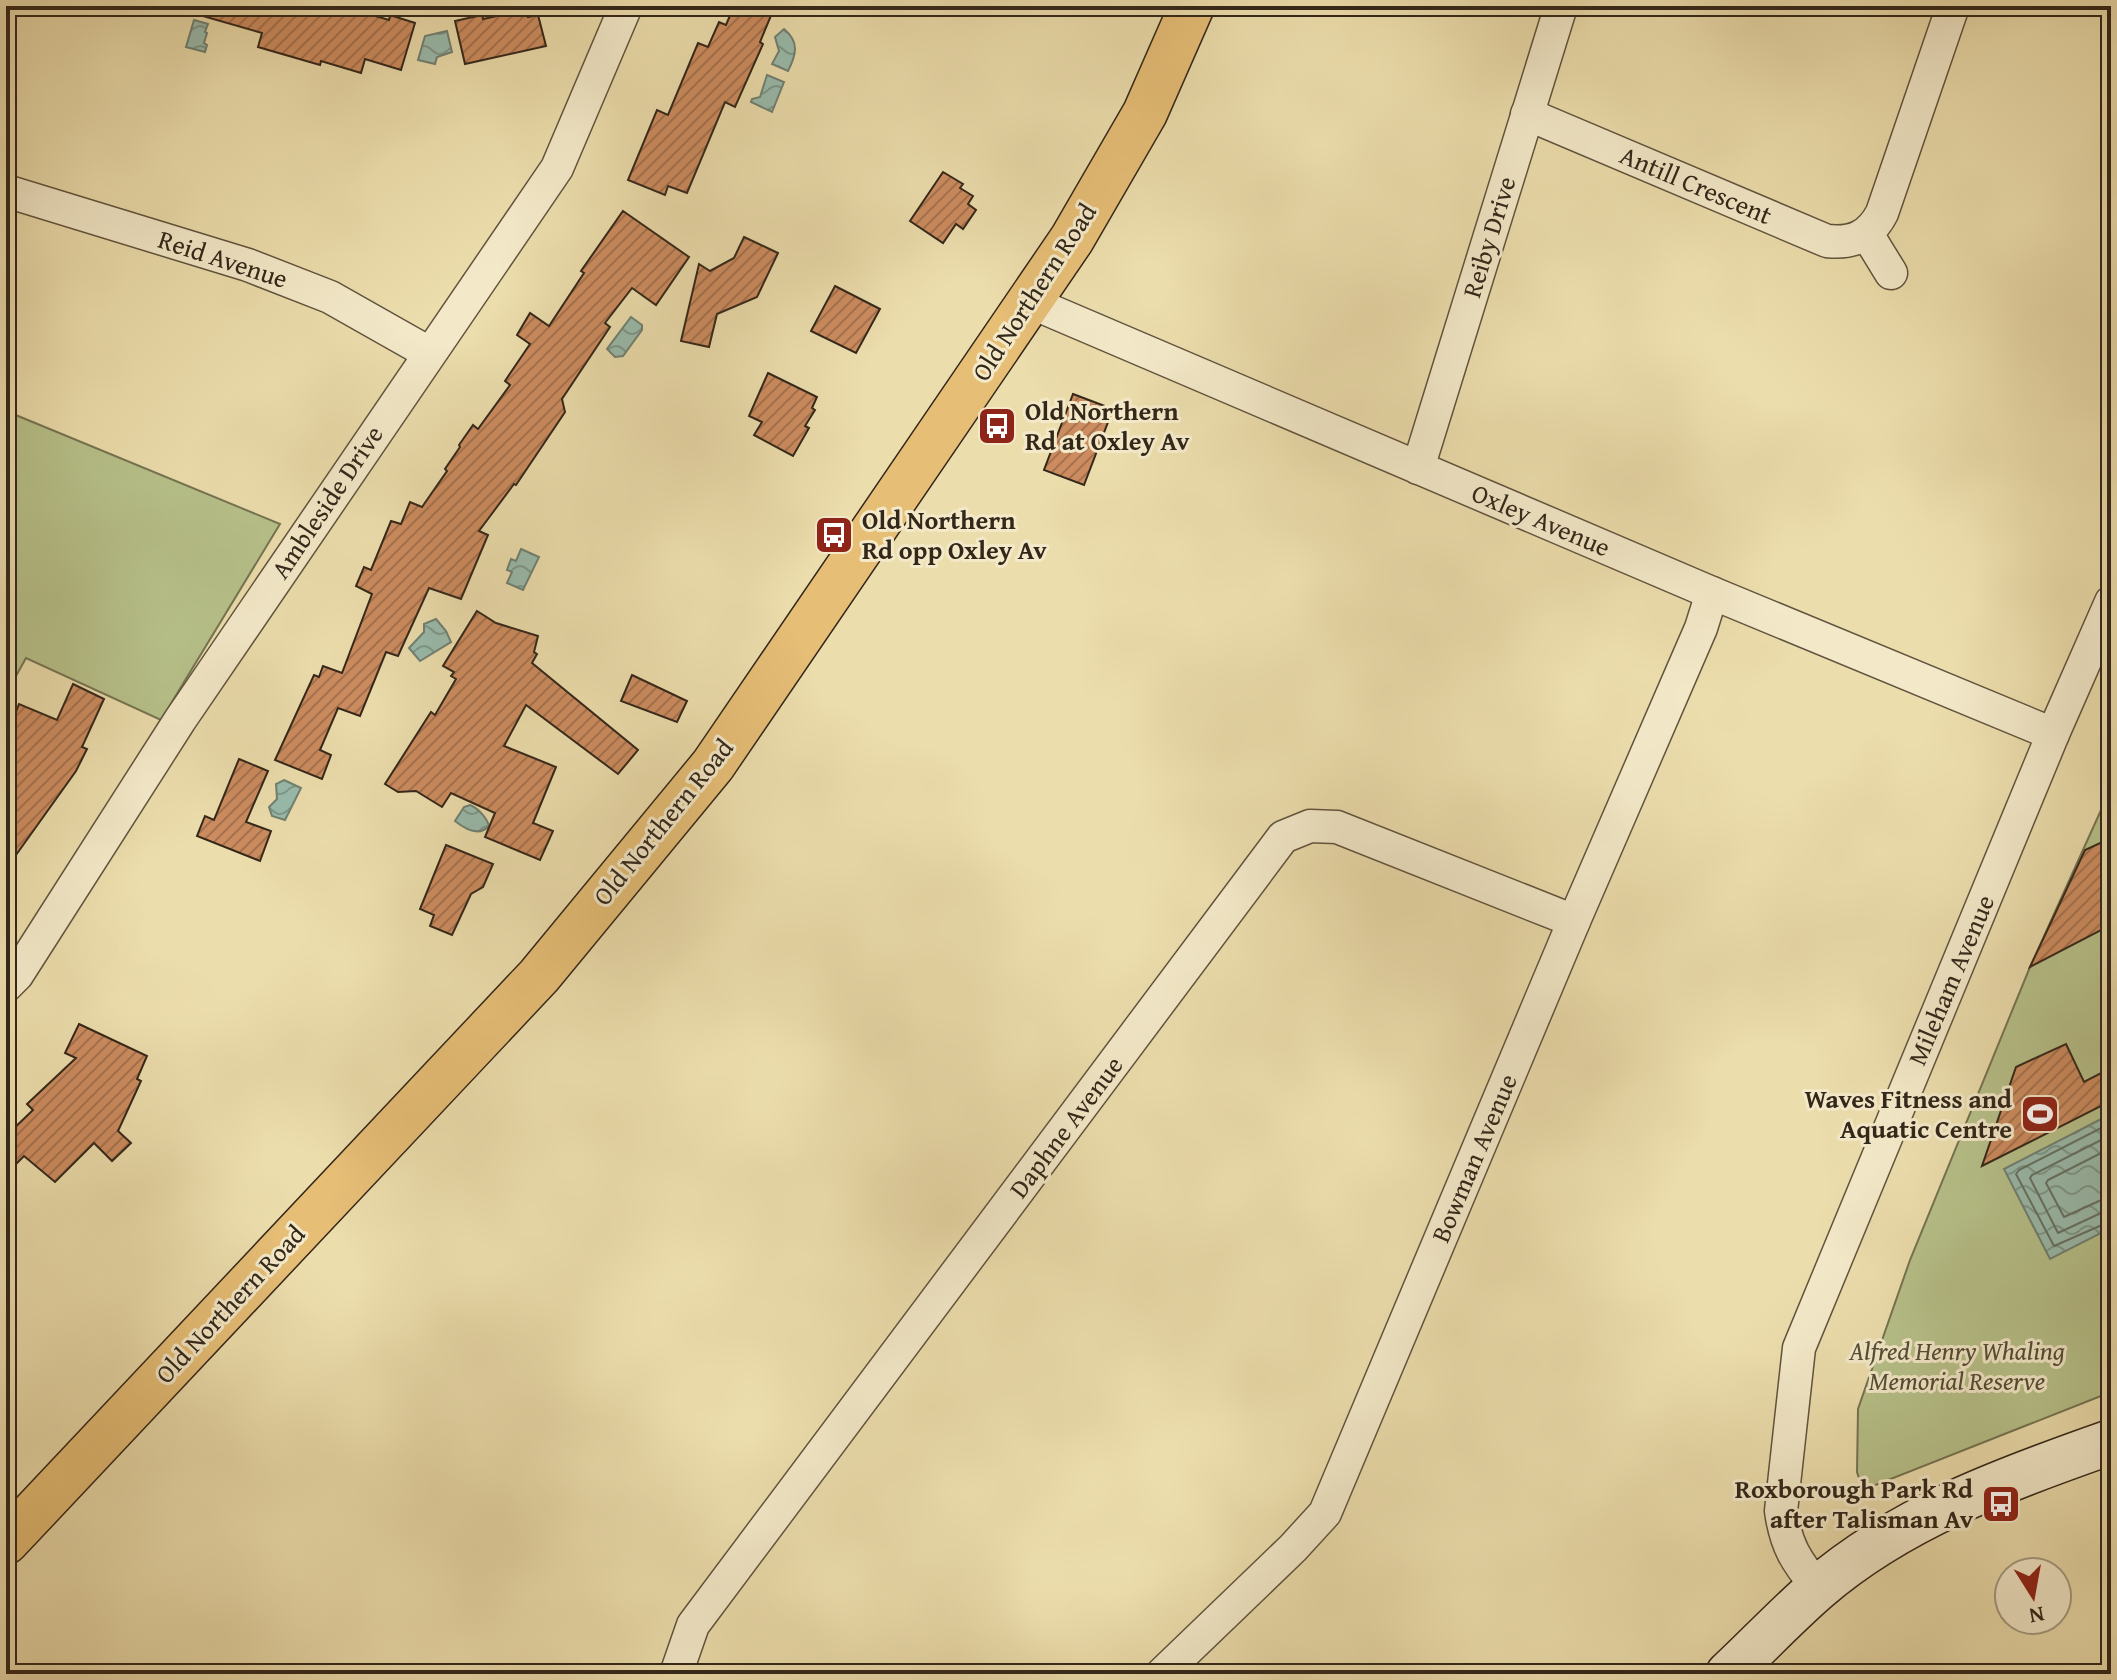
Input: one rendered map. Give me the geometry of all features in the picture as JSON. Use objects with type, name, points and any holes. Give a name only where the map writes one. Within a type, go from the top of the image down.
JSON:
[{"type":"main road","name":"Old Northern Road","points":[[6,1542],[549,964],[713,765],[1072,239],[1138,125],[1192,6]]},
{"type":"street","name":"Ambleside Drive","points":[[6,986],[17,975],[189,706],[557,168],[626,6]]},
{"type":"street","name":"Reiby Drive","points":[[1418,468],[1561,6]]},
{"type":"street","points":[[1891,273],[1867,234],[1882,213],[1953,6]]},
{"type":"street","name":"Antill Crescent","points":[[1527,114],[1827,241],[1848,241],[1867,234]]},
{"type":"street","name":"Reid Avenue","points":[[6,191],[261,270],[330,297],[429,353]]},
{"type":"street","name":"Oxley Avenue","points":[[1030,302],[1712,593],[2053,734]]},
{"type":"street","name":"Bowman Avenue","points":[[1162,1674],[1293,1548],[1325,1513],[1701,628],[1712,593]]},
{"type":"street","name":"Mileham Avenue","points":[[1818,1588],[1794,1559],[1784,1536],[1781,1511],[1799,1348],[2053,734],[2111,602]]},
{"type":"street","name":"Daphne Avenue","points":[[676,1674],[693,1625],[1283,837],[1310,826],[1337,827],[1574,921]]},
{"type":"street","points":[[1728,1674],[1818,1588],[1887,1541],[1945,1507],[1980,1491],[2111,1442]]},
{"type":"green space","points":[[6,411],[280,524],[161,720],[26,658],[6,694]]},
{"type":"green space","name":"Waves Fitness and Aquatic Centre","points":[[2111,788],[2111,1392],[1863,1490],[1857,1472],[1858,1409],[1910,1260],[2030,967]]},
{"type":"water","points":[[194,20],[208,24],[205,52],[186,47]]},
{"type":"water","points":[[784,29],[795,49],[788,71],[772,64],[779,51],[775,37]]},
{"type":"water","points":[[447,31],[452,52],[437,57],[435,64],[418,60],[425,36]]},
{"type":"water","points":[[767,75],[784,82],[772,112],[751,102],[760,97]]},
{"type":"water","points":[[631,317],[642,325],[642,330],[623,356],[615,357],[607,349]]},
{"type":"water","points":[[521,549],[539,557],[523,590],[507,583],[512,572],[507,570],[511,559],[516,561]]},
{"type":"water","points":[[436,619],[451,642],[420,661],[409,648],[424,632],[424,624]]},
{"type":"water","points":[[284,780],[301,788],[285,820],[272,816],[269,807],[277,799],[276,784]]},
{"type":"water","points":[[470,805],[479,811],[489,826],[481,831],[472,831],[455,821],[464,807]]},
{"type":"water","points":[[2111,1114],[2111,1228],[2050,1259],[2004,1169]]},
{"type":"building","points":[[190,6],[341,6],[389,20],[390,15],[415,23],[401,70],[365,59],[361,73],[258,47],[262,33],[189,12]]},
{"type":"building","points":[[734,6],[775,6],[760,42],[763,44],[735,107],[725,102],[687,193],[668,186],[665,195],[628,180],[657,110],[668,115],[698,43],[708,47],[719,22],[726,25]]},
{"type":"building","points":[[526,10],[528,17],[538,15],[546,46],[465,64],[455,21]]},
{"type":"building","points":[[943,172],[963,184],[960,188],[973,196],[968,204],[976,210],[963,229],[956,224],[943,243],[910,221]]},
{"type":"building","points":[[623,211],[689,257],[656,305],[632,288],[605,323],[610,327],[562,399],[565,412],[516,485],[479,531],[488,535],[461,599],[429,588],[398,656],[386,652],[360,716],[338,708],[320,750],[331,755],[322,779],[275,760],[314,675],[319,677],[323,666],[342,673],[372,594],[356,586],[364,567],[371,570],[391,521],[401,524],[410,502],[422,507],[473,425],[478,429],[510,385],[505,381],[530,344],[517,335],[530,313],[549,326],[584,273],[581,271]]},
{"type":"building","points":[[744,237],[778,253],[757,297],[717,314],[709,347],[681,341],[699,264],[710,271],[734,258]]},
{"type":"building","points":[[835,286],[880,309],[856,353],[811,331]]},
{"type":"building","points":[[768,373],[817,397],[812,408],[815,410],[805,426],[809,428],[793,456],[754,435],[762,422],[749,416]]},
{"type":"building","points":[[1073,394],[1113,409],[1084,485],[1044,470]]},
{"type":"building","points":[[477,611],[496,623],[538,636],[534,652],[537,654],[532,663],[638,750],[618,774],[526,705],[504,746],[556,767],[533,823],[553,831],[540,860],[485,837],[495,813],[451,793],[442,807],[416,791],[398,792],[385,784],[431,712],[435,715],[456,679],[451,676],[454,672],[443,666]]},
{"type":"building","points":[[632,675],[687,701],[677,722],[621,701]]},
{"type":"building","points":[[73,684],[104,699],[82,747],[87,749],[76,771],[6,869],[6,738],[19,704],[57,720]]},
{"type":"building","points":[[239,759],[268,771],[246,822],[271,831],[260,861],[197,836],[205,816],[214,820]]},
{"type":"building","points":[[2111,838],[2111,925],[2030,967],[2085,850]]},
{"type":"building","points":[[446,845],[493,864],[483,887],[471,894],[452,935],[430,926],[434,915],[420,909]]},
{"type":"building","points":[[79,1024],[147,1056],[137,1079],[141,1081],[118,1131],[131,1143],[112,1161],[94,1143],[55,1182],[24,1156],[6,1174],[6,1136],[33,1110],[27,1104],[76,1058],[65,1053]]},
{"type":"building","points":[[2066,1044],[2084,1082],[2111,1068],[2111,1101],[1982,1166],[2016,1067]]},
{"type":"place","name":"Old Northern Rd at Oxley Av","points":[[997,426]]},
{"type":"place","name":"Old Northern Rd opp Oxley Av","points":[[834,535]]},
{"type":"place","name":"Waves Fitness and Aquatic Centre","points":[[2040,1114]]},
{"type":"place","name":"Roxborough Park Rd after Talisman Av","points":[[2001,1504]]},
{"type":"park label","name":"Alfred Henry Whaling Memorial Reserve","points":[[1957,1366]]}]
